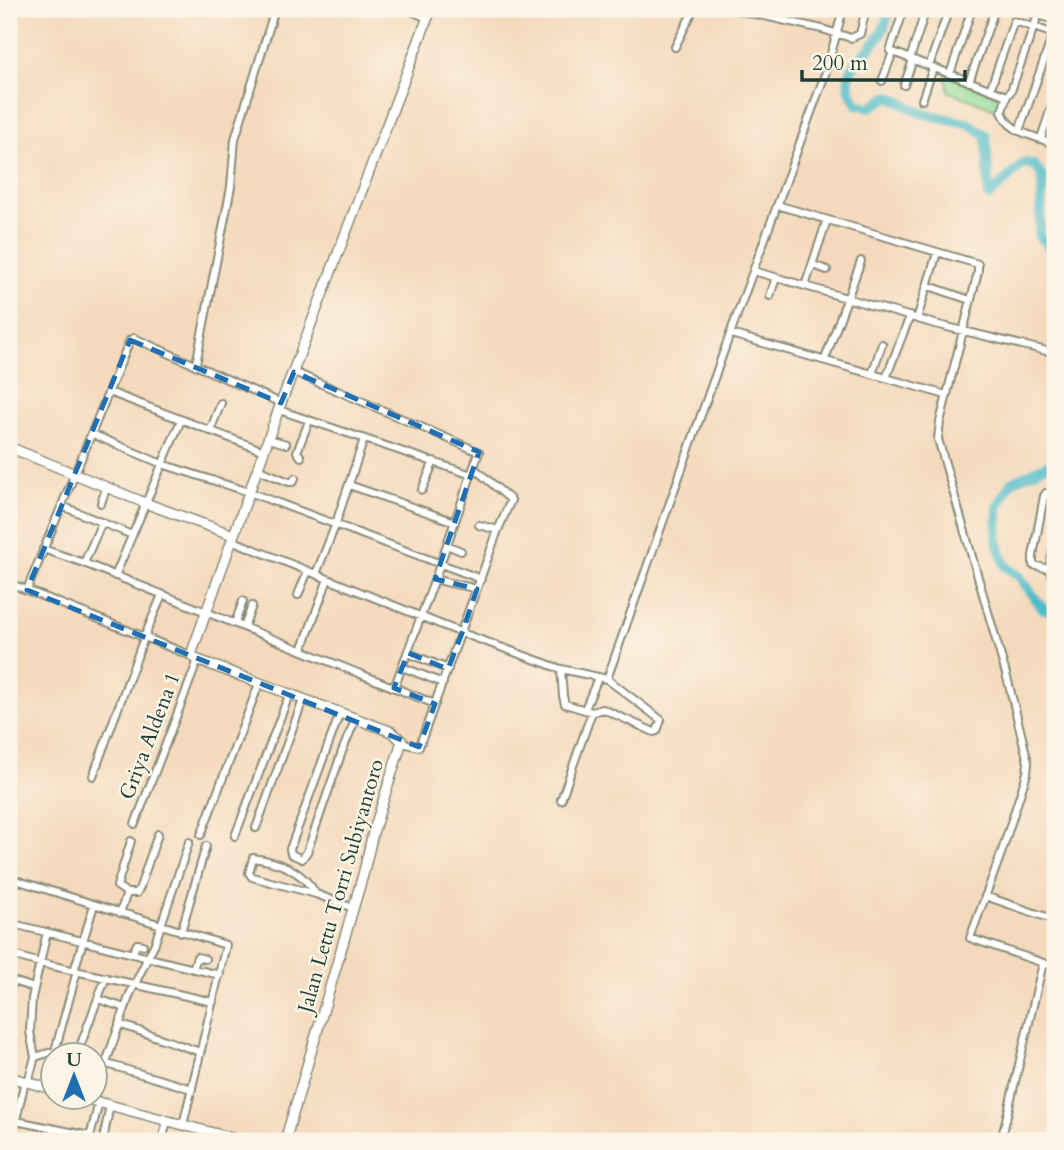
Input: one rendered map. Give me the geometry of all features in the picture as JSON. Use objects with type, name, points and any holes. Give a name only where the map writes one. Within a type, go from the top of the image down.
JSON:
[{"type":"main road","points":[[195,658],[192,649],[257,469],[429,13]]},
{"type":"main road","points":[[9,447],[232,538]]},
{"type":"main road","name":"Jalan Lettu Torri Subiyantoro","points":[[195,658],[397,734],[401,738],[285,1141]]},
{"type":"main road","points":[[9,1077],[38,1085]]},
{"type":"main road","points":[[110,1105],[243,1141]]},
{"type":"street","points":[[196,364],[231,187],[235,139],[275,9]]},
{"type":"street","points":[[407,9],[429,13]]},
{"type":"street","points":[[675,47],[694,9]]},
{"type":"street","points":[[733,9],[850,38],[859,36],[866,9]]},
{"type":"street","points":[[607,679],[827,69],[843,9]]},
{"type":"street","points":[[904,9],[890,51],[1007,96]]},
{"type":"street","points":[[904,85],[926,9]]},
{"type":"street","points":[[922,100],[949,9]]},
{"type":"street","points":[[950,74],[972,9]]},
{"type":"street","points":[[969,82],[995,9]]},
{"type":"street","points":[[1021,9],[1052,19],[1051,9]]},
{"type":"street","points":[[1038,15],[1002,114],[1019,131],[1055,145]]},
{"type":"street","points":[[990,89],[1014,20],[1054,32],[1019,131]]},
{"type":"street","points":[[882,81],[893,52]]},
{"type":"street","points":[[1041,138],[1055,96]]},
{"type":"street","points":[[777,205],[978,264],[940,422],[939,446],[1008,681],[1028,762],[1027,773],[970,939],[1042,965],[1055,967]]},
{"type":"street","points":[[805,286],[827,220]]},
{"type":"street","points":[[887,378],[929,286],[937,253]]},
{"type":"street","points":[[825,359],[861,261]]},
{"type":"street","points":[[813,265],[827,270]]},
{"type":"street","points":[[754,271],[914,318],[1055,353]]},
{"type":"street","points":[[770,296],[776,278]]},
{"type":"street","points":[[929,286],[970,300]]},
{"type":"street","points":[[731,334],[946,395]]},
{"type":"street","points":[[27,590],[132,338],[196,364],[309,421],[473,472],[511,500],[419,747],[401,743]]},
{"type":"street","points":[[872,374],[881,344]]},
{"type":"street","points":[[294,372],[478,450],[473,472],[394,688]]},
{"type":"street","points":[[109,392],[264,451]]},
{"type":"street","points":[[210,431],[221,403]]},
{"type":"street","points":[[115,576],[181,420]]},
{"type":"street","points":[[301,457],[297,454],[309,421]]},
{"type":"street","points":[[92,435],[162,464],[249,492],[481,579]]},
{"type":"street","points":[[269,439],[286,443]]},
{"type":"street","points":[[316,574],[364,439]]},
{"type":"street","points":[[422,490],[434,461]]},
{"type":"street","points":[[257,469],[289,482],[293,482],[295,478]]},
{"type":"street","points":[[349,485],[455,522]]},
{"type":"street","points":[[101,503],[107,486]]},
{"type":"street","points":[[1049,569],[1033,565],[1033,548],[1044,496],[1046,493],[1055,494]]},
{"type":"street","points":[[62,506],[132,535]]},
{"type":"street","points":[[84,563],[102,522]]},
{"type":"street","points":[[479,525],[498,530]]},
{"type":"street","points":[[232,538],[462,633],[562,668],[607,679],[660,719],[661,723],[655,732],[603,709],[589,711],[564,702],[562,668]]},
{"type":"street","points":[[1055,541],[1049,569],[1055,581]]},
{"type":"street","points":[[447,545],[461,551]]},
{"type":"street","points":[[43,549],[435,704]]},
{"type":"street","points":[[298,595],[308,571]]},
{"type":"street","points":[[346,587],[349,577]]},
{"type":"street","points":[[302,650],[328,579]]},
{"type":"street","points":[[435,579],[453,586],[464,585],[477,589]]},
{"type":"street","points":[[9,583],[195,658]]},
{"type":"street","points":[[93,776],[162,595]]},
{"type":"street","points":[[235,623],[243,601]]},
{"type":"street","points":[[244,627],[252,606]]},
{"type":"street","points":[[408,653],[448,669]]},
{"type":"street","name":"Griya Aldena 1","points":[[135,824],[195,658]]},
{"type":"street","points":[[402,667],[443,683]]},
{"type":"street","points":[[561,800],[598,678]]},
{"type":"street","points":[[201,835],[259,684]]},
{"type":"street","points":[[235,836],[289,695]]},
{"type":"street","points":[[256,828],[303,700]]},
{"type":"street","points":[[340,713],[289,853],[302,859],[307,852],[342,749],[356,719]]},
{"type":"street","points":[[329,744],[342,749]]},
{"type":"street","points":[[131,841],[117,886],[134,894],[139,890],[158,834]]},
{"type":"street","points":[[108,1061],[125,1008],[161,926],[189,842]]},
{"type":"street","points":[[181,932],[206,846]]},
{"type":"street","points":[[255,849],[249,873],[253,877],[316,894],[354,908]]},
{"type":"street","points":[[253,858],[292,869],[303,876],[316,894]]},
{"type":"street","points":[[9,878],[226,945],[183,1125]]},
{"type":"street","points":[[120,913],[128,893]]},
{"type":"street","points":[[985,896],[1055,920]]},
{"type":"street","points":[[35,1056],[55,1051],[94,905]]},
{"type":"street","points":[[9,923],[220,975]]},
{"type":"street","points":[[11,1141],[35,1056],[30,1032],[34,988],[47,932]]},
{"type":"street","points":[[132,954],[136,944],[143,945]]},
{"type":"street","points":[[9,954],[213,1002]]},
{"type":"street","points":[[193,969],[197,957],[205,959]]},
{"type":"street","points":[[1001,1141],[1042,965]]},
{"type":"street","points":[[83,1042],[106,976]]},
{"type":"street","points":[[16,982],[34,988]]},
{"type":"street","points":[[98,999],[125,1008]]},
{"type":"street","points":[[119,1024],[200,1052]]},
{"type":"street","points":[[108,1064],[192,1089]]},
{"type":"street","points":[[104,1135],[110,1105]]},
{"type":"street","points":[[16,1121],[89,1139],[92,1112]]},
{"type":"street","points":[[162,1141],[167,1121]]},
{"type":"highlighted area","points":[[130,340],[281,403],[294,372],[479,452],[435,579],[477,589],[462,633],[448,669],[408,653],[394,688],[435,704],[419,747],[27,590]]},
{"type":"green space","points":[[945,75],[999,96],[996,109],[949,92]]},
{"type":"waterway","points":[[888,9],[879,37],[853,67],[849,77],[850,89],[857,104],[870,107],[890,96],[921,113],[970,124],[986,135],[989,196],[1024,163],[1034,165],[1043,177],[1039,236],[1055,255]]},
{"type":"waterway","points":[[1055,461],[1011,482],[998,506],[997,541],[1005,566],[1019,576],[1043,609],[1055,611]]}]
